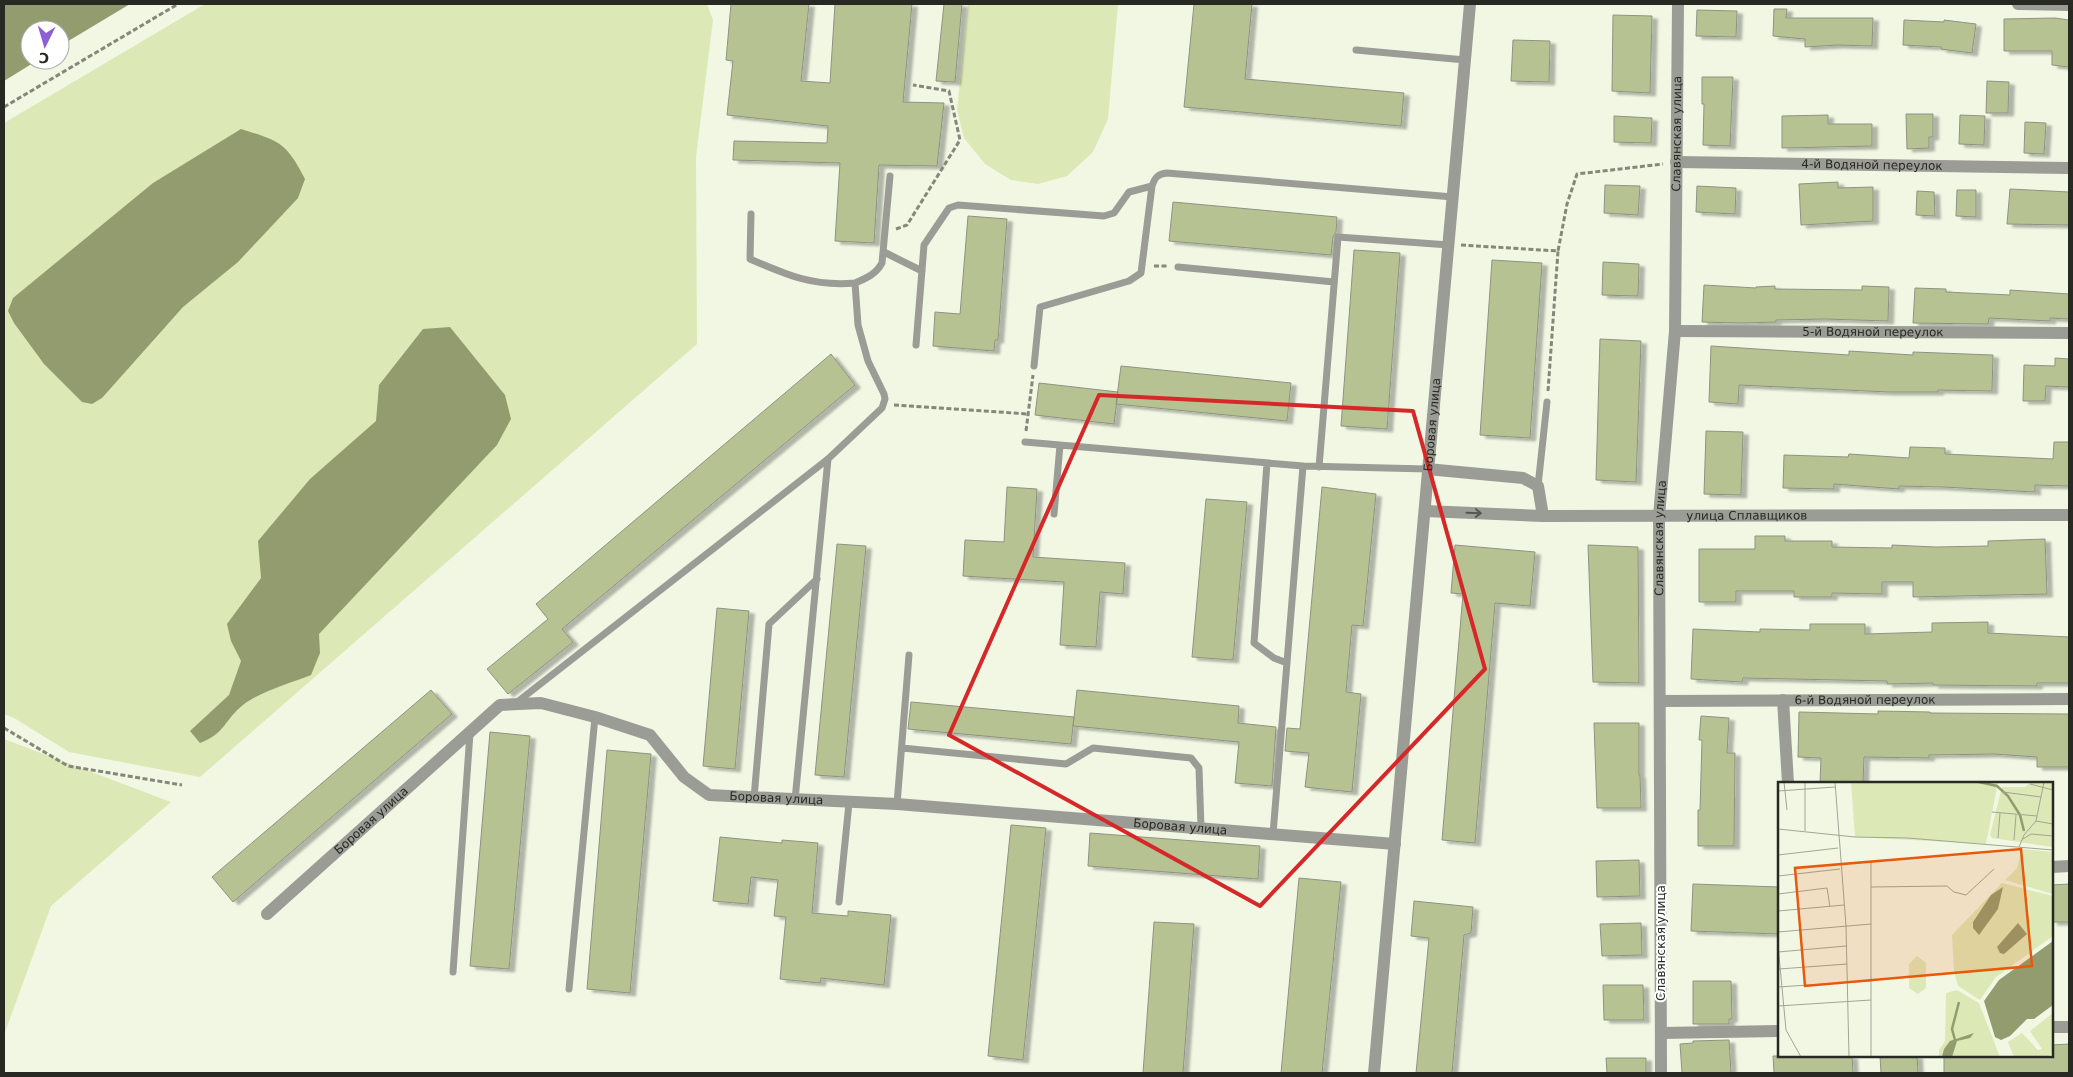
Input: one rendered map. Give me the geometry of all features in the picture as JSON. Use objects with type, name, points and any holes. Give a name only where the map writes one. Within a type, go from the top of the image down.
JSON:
[{"type":"street","name":"Боровая улица","points":[[1374,1073],[1470,4]]},
{"type":"street","name":"Славянская улица","points":[[1661,1073],[1659,516],[1675,331],[1678,4]]},
{"type":"street","points":[[2018,4],[2069,5]]},
{"type":"street","name":"4-й Водяной переулок","points":[[1676,162],[2069,168]]},
{"type":"street","name":"5-й Водяной переулок","points":[[1675,331],[2069,333]]},
{"type":"street","points":[[1427,470],[1524,478],[1538,486],[1543,516]]},
{"type":"street","name":"улица Сплавщиков","points":[[1425,511],[1543,516],[2069,515]]},
{"type":"street","name":"6-й Водяной переулок","points":[[1660,701],[2069,699]]},
{"type":"street","points":[[1783,700],[1788,782]]},
{"type":"street","name":"Боровая улица","points":[[267,914],[500,706],[541,702],[650,735],[684,777],[709,795],[897,804],[1395,844]]},
{"type":"street","points":[[2053,867],[2069,866]]},
{"type":"street","points":[[2053,1027],[2069,1026]]},
{"type":"street","points":[[1661,1033],[1778,1031]]},
{"type":"lane","points":[[1356,50],[1465,60]]},
{"type":"lane","points":[[1034,366],[1040,307],[1129,281],[1141,273],[1152,186],[1154,178],[1160,174],[1453,197]]},
{"type":"lane","points":[[751,214],[750,259],[790,277],[836,284],[855,283],[870,277],[878,270],[884,252],[890,176]]},
{"type":"lane","points":[[916,345],[924,245],[946,211],[953,206],[1104,216],[1114,213],[1129,192],[1152,186]]},
{"type":"lane","points":[[1319,467],[1338,237],[1449,245]]},
{"type":"lane","points":[[884,252],[922,271]]},
{"type":"lane","points":[[1178,267],[1334,282]]},
{"type":"lane","points":[[514,704],[828,459],[884,404],[884,394],[868,361],[858,325],[855,283]]},
{"type":"lane","points":[[1538,486],[1547,402]]},
{"type":"lane","points":[[1025,442],[1303,466],[1427,470]]},
{"type":"lane","points":[[1054,514],[1060,445]]},
{"type":"lane","points":[[795,800],[828,459]]},
{"type":"lane","points":[[1267,463],[1254,643],[1274,658],[1287,663]]},
{"type":"lane","points":[[1273,834],[1303,466]]},
{"type":"lane","points":[[754,798],[769,624],[816,579]]},
{"type":"lane","points":[[897,804],[909,655]]},
{"type":"lane","points":[[569,989],[595,717]]},
{"type":"lane","points":[[453,972],[470,732]]},
{"type":"lane","points":[[902,748],[1066,764],[1093,748],[1191,758],[1199,768],[1200,828]]},
{"type":"lane","points":[[839,902],[849,803]]},
{"type":"path","points":[[4,107],[178,4]]},
{"type":"path","points":[[886,232],[907,225],[960,140],[949,91],[913,85]]},
{"type":"path","points":[[1547,402],[1558,251],[1567,204],[1576,174],[1676,162]]},
{"type":"path","points":[[1449,245],[1558,251]]},
{"type":"path","points":[[1143,265],[1178,267]]},
{"type":"path","points":[[1025,442],[1034,366]]},
{"type":"path","points":[[884,404],[1028,414]]},
{"type":"path","points":[[4,728],[68,766],[182,785]]},
{"type":"highlighted area","points":[[1099,395],[1413,411],[1485,669],[1260,906],[949,735]]},
{"type":"shaded area","points":[[4,4],[130,4],[70,40],[70,20],[20,20],[20,70],[22,70],[4,81]]},
{"type":"shaded area","points":[[205,4],[707,4],[713,20],[696,157],[697,344],[200,777],[69,752],[14,718],[4,714],[4,123]]},
{"type":"shaded area","points":[[968,4],[1118,4],[1108,119],[1093,152],[1067,176],[1038,184],[1011,180],[985,164],[964,138],[957,110]]},
{"type":"shaded area","points":[[241,129],[273,140],[292,157],[305,179],[298,198],[238,262],[183,307],[102,398],[92,404],[82,402],[44,364],[14,323],[8,311],[13,298],[153,183]]},
{"type":"shaded area","points":[[450,327],[505,395],[511,419],[497,445],[319,634],[320,653],[311,675],[250,700],[237,710],[220,731],[200,743],[190,731],[229,695],[241,661],[231,641],[227,624],[261,578],[258,541],[310,479],[376,421],[379,385],[423,329]]},
{"type":"shaded area","points":[[4,739],[171,802],[51,906],[4,1035]]},
{"type":"building","points":[[731,4],[809,4],[801,81],[830,83],[835,4],[912,4],[903,102],[944,103],[937,166],[879,165],[874,243],[835,241],[840,163],[733,160],[734,141],[827,143],[828,126],[727,115],[733,61],[726,60]]},
{"type":"building","points":[[944,4],[962,4],[955,82],[936,81]]},
{"type":"building","points":[[1194,4],[1252,4],[1245,79],[1404,93],[1401,126],[1184,107]]},
{"type":"building","points":[[1774,9],[1787,9],[1786,18],[1873,18],[1872,46],[1837,45],[1805,47],[1805,39],[1773,36]]},
{"type":"building","points":[[1697,10],[1737,11],[1736,37],[1696,36]]},
{"type":"building","points":[[1613,15],[1652,16],[1650,93],[1612,91]]},
{"type":"building","points":[[2055,18],[2069,20],[2069,67],[2052,65],[2052,51],[2004,51],[2004,19]]},
{"type":"building","points":[[1904,20],[1944,22],[1944,20],[1976,24],[1972,53],[1941,49],[1941,47],[1903,45]]},
{"type":"building","points":[[1513,40],[1550,41],[1549,82],[1511,81]]},
{"type":"building","points":[[1702,77],[1733,77],[1730,146],[1703,145],[1704,104],[1702,104]]},
{"type":"building","points":[[1987,81],[2009,82],[2008,113],[1986,113]]},
{"type":"building","points":[[1906,114],[1933,114],[1933,137],[1929,137],[1929,148],[1907,149]]},
{"type":"building","points":[[1828,115],[1828,124],[1872,124],[1872,146],[1782,148],[1782,116]]},
{"type":"building","points":[[1960,115],[1985,116],[1984,145],[1959,144]]},
{"type":"building","points":[[1614,116],[1652,118],[1651,143],[1614,142]]},
{"type":"building","points":[[2025,122],[2046,123],[2044,154],[2024,153]]},
{"type":"building","points":[[1838,182],[1838,188],[1873,187],[1873,221],[1801,225],[1799,184]]},
{"type":"building","points":[[1605,185],[1640,186],[1638,215],[1604,213]]},
{"type":"building","points":[[1697,186],[1736,188],[1735,214],[1696,212]]},
{"type":"building","points":[[2010,189],[2069,192],[2069,225],[2007,224]]},
{"type":"building","points":[[1957,190],[1976,190],[1976,217],[1956,216]]},
{"type":"building","points":[[1917,191],[1934,192],[1935,216],[1916,215]]},
{"type":"building","points":[[1173,202],[1337,217],[1331,255],[1169,241]]},
{"type":"building","points":[[968,216],[1007,219],[998,340],[995,340],[994,351],[933,346],[935,312],[960,314]]},
{"type":"building","points":[[1354,250],[1400,253],[1387,429],[1341,426]]},
{"type":"building","points":[[1492,260],[1542,263],[1530,438],[1480,435]]},
{"type":"building","points":[[1603,262],[1639,264],[1638,296],[1602,295]]},
{"type":"building","points":[[1704,285],[1756,288],[1775,286],[1775,289],[1862,290],[1862,286],[1889,287],[1888,321],[1825,319],[1741,323],[1702,322]]},
{"type":"building","points":[[1915,288],[1946,289],[1946,292],[2010,295],[2010,290],[2069,294],[2069,319],[2050,318],[2050,321],[1989,318],[1988,324],[1913,323]]},
{"type":"building","points":[[1600,339],[1641,341],[1636,482],[1596,480]]},
{"type":"building","points":[[1711,346],[1849,355],[1849,351],[1913,355],[1913,352],[1993,355],[1992,391],[1938,390],[1938,392],[1889,392],[1739,385],[1738,404],[1709,402]]},
{"type":"building","points":[[831,354],[855,385],[562,629],[573,642],[508,694],[487,669],[548,619],[536,604]]},
{"type":"building","points":[[2055,358],[2069,359],[2069,387],[2046,386],[2045,401],[2023,401],[2024,365],[2055,366]]},
{"type":"building","points":[[1121,366],[1291,383],[1287,421],[1116,404]]},
{"type":"building","points":[[1039,383],[1118,392],[1114,424],[1035,415]]},
{"type":"building","points":[[1706,431],[1743,432],[1741,495],[1704,494]]},
{"type":"building","points":[[2054,442],[2069,442],[2069,486],[2035,485],[2035,492],[1899,486],[1899,489],[1834,484],[1834,489],[1783,488],[1784,455],[1848,457],[1849,454],[1909,458],[1910,447],[1945,448],[1945,454],[2053,459]]},
{"type":"building","points":[[1007,487],[1037,489],[1033,557],[1125,563],[1123,594],[1100,592],[1096,647],[1060,645],[1064,582],[963,576],[965,540],[1004,542]]},
{"type":"building","points":[[1322,487],[1376,494],[1363,626],[1352,625],[1346,692],[1361,694],[1352,792],[1305,787],[1309,753],[1285,751],[1287,728],[1300,729]]},
{"type":"building","points":[[1206,499],[1247,502],[1233,660],[1192,657]]},
{"type":"building","points":[[1755,536],[1785,536],[1785,541],[1832,541],[1832,547],[1892,548],[1892,545],[1936,547],[1988,546],[1988,541],[2045,539],[2047,594],[1913,597],[1913,582],[1882,582],[1882,594],[1832,593],[1832,597],[1794,597],[1794,591],[1736,591],[1736,602],[1699,602],[1699,549],[1755,549]]},
{"type":"building","points":[[837,544],[866,546],[844,777],[815,775]]},
{"type":"building","points":[[1455,545],[1535,552],[1530,606],[1495,603],[1475,843],[1442,840],[1463,594],[1451,593]]},
{"type":"building","points":[[1588,545],[1638,547],[1639,683],[1593,682]]},
{"type":"building","points":[[717,608],[749,611],[735,769],[703,766]]},
{"type":"building","points":[[1988,622],[1988,633],[2069,637],[2069,683],[2037,683],[2037,686],[1933,685],[1933,683],[1887,684],[1887,681],[1743,678],[1742,682],[1691,679],[1693,629],[1760,632],[1760,629],[1810,630],[1810,624],[1865,624],[1865,634],[1932,632],[1932,623]]},
{"type":"building","points":[[431,690],[452,714],[233,902],[212,877]]},
{"type":"building","points":[[1077,690],[1239,706],[1238,723],[1276,727],[1272,786],[1235,783],[1239,742],[1073,726]]},
{"type":"building","points":[[911,702],[1074,717],[1071,744],[908,729]]},
{"type":"building","points":[[1878,711],[2069,714],[2069,767],[2037,767],[2037,757],[1994,754],[1929,755],[1929,758],[1864,757],[1863,782],[1820,782],[1821,758],[1798,757],[1799,712],[1878,714]]},
{"type":"building","points":[[1701,716],[1729,718],[1727,753],[1735,753],[1734,846],[1698,846],[1702,740],[1699,740]]},
{"type":"building","points":[[1594,723],[1639,723],[1641,808],[1597,808]]},
{"type":"building","points":[[490,732],[530,736],[509,969],[470,966]]},
{"type":"building","points":[[607,750],[651,754],[630,993],[587,989]]},
{"type":"building","points":[[1011,825],[1046,828],[1023,1060],[988,1056]]},
{"type":"building","points":[[1090,833],[1260,846],[1258,879],[1088,866]]},
{"type":"building","points":[[720,837],[782,843],[782,840],[818,843],[812,913],[848,916],[848,911],[891,915],[884,985],[821,978],[820,983],[780,979],[786,917],[774,916],[778,880],[751,877],[748,904],[713,901]]},
{"type":"building","points":[[1639,860],[1640,896],[1597,897],[1596,861]]},
{"type":"building","points":[[1299,878],[1341,882],[1322,1073],[1281,1073]]},
{"type":"building","points":[[1693,884],[1778,887],[1778,934],[1691,931]]},
{"type":"building","points":[[2069,884],[2069,922],[2053,922],[2053,885]]},
{"type":"building","points":[[1414,901],[1473,907],[1471,933],[1464,935],[1452,1073],[1416,1073],[1429,938],[1411,936]]},
{"type":"building","points":[[1154,922],[1194,924],[1183,1073],[1143,1073]]},
{"type":"building","points":[[1641,923],[1642,955],[1602,956],[1600,924]]},
{"type":"building","points":[[1693,981],[1731,981],[1732,1019],[1729,1019],[1729,1024],[1693,1024]]},
{"type":"building","points":[[1603,985],[1643,985],[1644,1020],[1604,1020]]},
{"type":"building","points":[[1729,1040],[1731,1073],[1682,1073],[1680,1044],[1693,1043],[1693,1041]]},
{"type":"building","points":[[2069,1044],[2069,1073],[1944,1073],[1944,1057],[2053,1057],[2053,1045]]},
{"type":"building","points":[[1773,1056],[1852,1057],[1853,1073],[1774,1073]]},
{"type":"building","points":[[1880,1057],[1917,1057],[1918,1073],[1881,1073]]},
{"type":"building","points":[[1606,1058],[1646,1058],[1646,1073],[1607,1073]]}]
